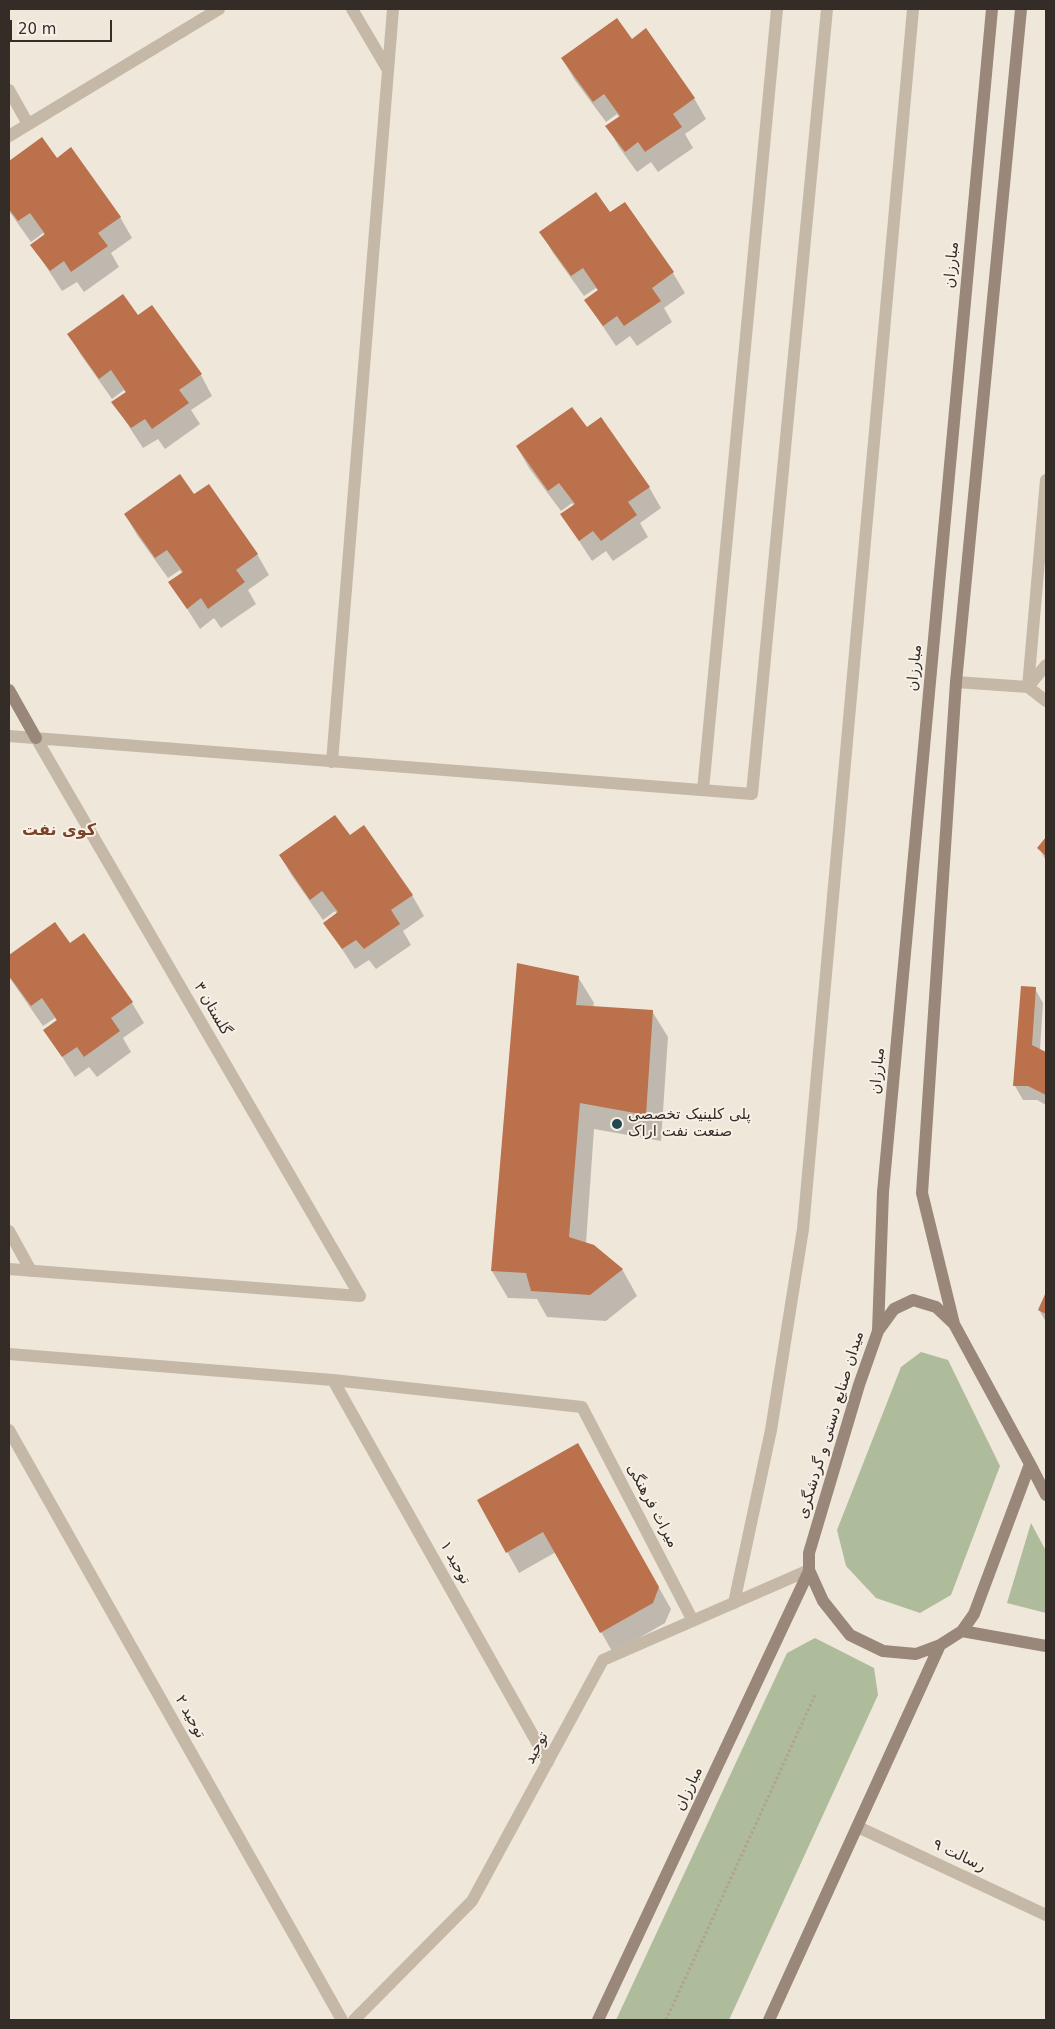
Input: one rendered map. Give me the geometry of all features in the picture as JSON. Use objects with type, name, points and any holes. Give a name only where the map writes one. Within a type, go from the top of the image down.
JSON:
[{"type":"street","points":[[9,136],[219,9]]},
{"type":"street","points":[[352,9],[388,70]]},
{"type":"street","points":[[332,762],[393,9]]},
{"type":"street","points":[[703,790],[777,9]]},
{"type":"street","points":[[9,736],[752,794],[827,9]]},
{"type":"street","points":[[734,1603],[771,1430],[803,1228],[913,9]]},
{"type":"street","name":"مبارزان","points":[[878,1331],[883,1192],[992,9]]},
{"type":"street","points":[[954,1324],[922,1192],[956,682],[1021,9]]},
{"type":"street","points":[[9,90],[28,124]]},
{"type":"street","points":[[1028,686],[1046,480]]},
{"type":"street","points":[[1028,686],[1046,665]]},
{"type":"street","points":[[956,682],[1028,686],[1046,701]]},
{"type":"street","points":[[9,690],[36,738]]},
{"type":"street","name":"گلستان ۳","points":[[31,1271],[360,1296],[36,738]]},
{"type":"street","points":[[9,1231],[31,1271]]},
{"type":"street","points":[[9,1269],[31,1271]]},
{"type":"street","name":"میدان صنایع دستی و گردشگری","points":[[809,1571],[809,1553],[859,1385],[878,1331],[894,1309],[913,1300],[936,1307],[954,1324],[1046,1495]]},
{"type":"street","points":[[9,1354],[333,1380]]},
{"type":"street","name":"میراث فرهنگی","points":[[333,1380],[582,1407],[693,1620]]},
{"type":"street","name":"توحید ۱","points":[[333,1380],[548,1762]]},
{"type":"street","name":"توحید ۲","points":[[9,1430],[342,2020]]},
{"type":"street","points":[[809,1571],[823,1601],[850,1635],[883,1651],[916,1654],[940,1645],[962,1631],[974,1614],[1030,1464]]},
{"type":"street","name":"توحید","points":[[354,2020],[472,1901],[603,1660],[809,1571]]},
{"type":"street","name":"مبارزان","points":[[598,2020],[809,1571]]},
{"type":"street","points":[[962,1631],[1046,1646]]},
{"type":"street","points":[[769,2020],[940,1645]]},
{"type":"street","name":"رسالت ۹","points":[[858,1827],[1046,1915]]},
{"type":"path","points":[[666,2020],[815,1694]]},
{"type":"green space","points":[[921,1352],[948,1360],[1000,1466],[951,1595],[920,1613],[876,1598],[846,1566],[837,1530],[901,1367]]},
{"type":"green space","points":[[1031,1523],[1046,1551],[1046,1613],[1007,1603]]},
{"type":"green space","points":[[815,1638],[874,1668],[878,1695],[729,2020],[616,2020],[787,1653]]},
{"type":"building","points":[[617,18],[632,39],[646,28],[695,98],[673,114],[682,127],[645,152],[638,142],[625,152],[605,126],[620,116],[604,94],[593,102],[561,58]]},
{"type":"building","points":[[42,137],[57,158],[71,147],[121,217],[98,233],[108,246],[71,272],[64,261],[50,271],[30,245],[45,234],[30,213],[18,221],[9,209],[9,161]]},
{"type":"building","points":[[596,192],[610,212],[625,202],[674,272],[652,288],[661,301],[624,326],[617,316],[603,326],[584,300],[598,290],[583,268],[571,276],[539,232]]},
{"type":"building","points":[[123,294],[138,315],[152,305],[202,374],[179,390],[189,403],[152,429],[145,419],[131,428],[111,402],[126,392],[111,370],[99,379],[67,334]]},
{"type":"building","points":[[572,407],[587,427],[601,417],[650,487],[628,502],[637,515],[601,541],[593,531],[579,541],[560,514],[575,504],[559,483],[548,491],[516,446]]},
{"type":"building","points":[[180,474],[194,494],[209,484],[258,554],[236,570],[245,582],[208,609],[201,598],[187,609],[168,582],[183,572],[167,550],[155,558],[124,514]]},
{"type":"building","points":[[335,815],[350,835],[364,825],[413,895],[391,910],[400,924],[364,949],[356,940],[342,949],[323,923],[338,912],[322,891],[310,900],[279,855]]},
{"type":"building","points":[[1046,837],[1046,856],[1037,848]]},
{"type":"building","points":[[55,922],[70,943],[84,933],[133,1002],[111,1018],[120,1031],[84,1057],[77,1047],[62,1057],[43,1030],[57,1020],[42,998],[31,1006],[9,976],[9,955]]},
{"type":"building","points":[[517,963],[579,976],[576,1005],[653,1010],[646,1115],[580,1103],[569,1237],[594,1245],[623,1269],[590,1295],[531,1291],[526,1273],[491,1271]]},
{"type":"building","points":[[1021,986],[1036,987],[1032,1045],[1046,1052],[1046,1095],[1028,1086],[1013,1086]]},
{"type":"building","points":[[1046,1292],[1046,1314],[1038,1310]]},
{"type":"building","points":[[578,1443],[659,1587],[653,1603],[600,1633],[543,1532],[506,1553],[477,1500]]},
{"type":"place","name":"پلی کلینیک تخصصی صنعت نفت اراک","points":[[617,1124]]},
{"type":"district","name":"کوی نفت","points":[[59,831]]}]
